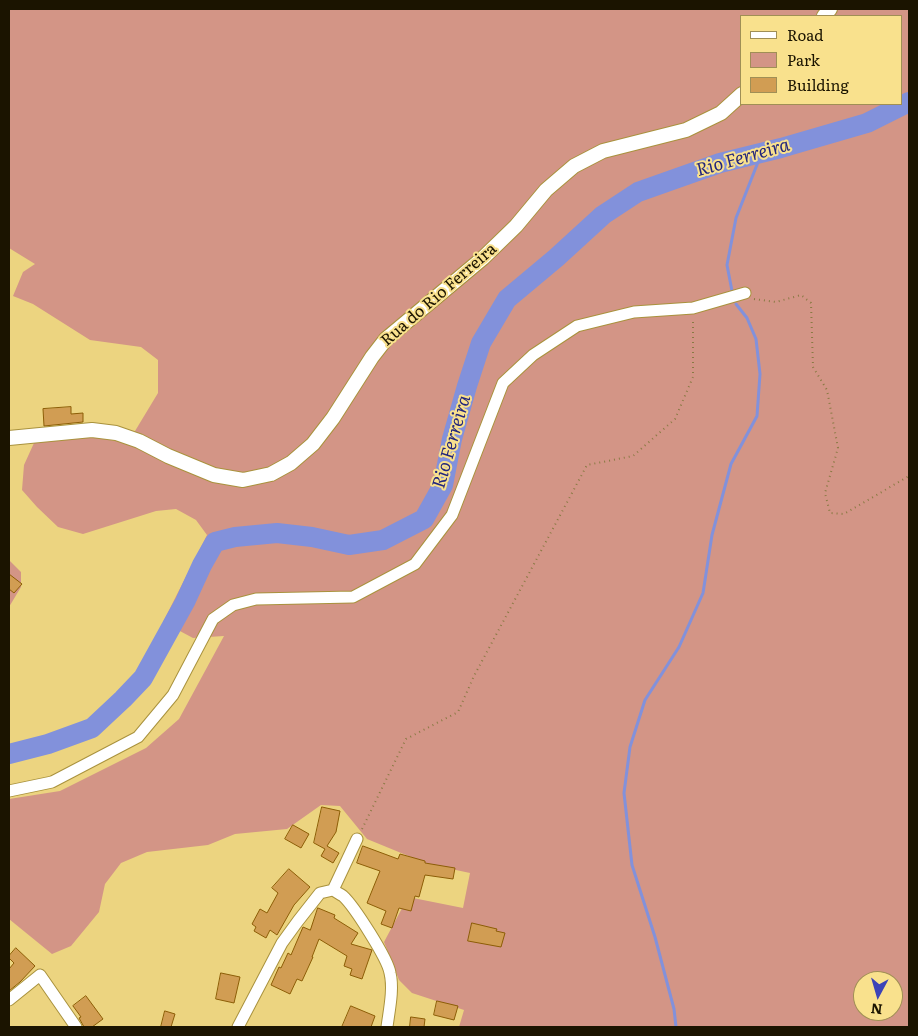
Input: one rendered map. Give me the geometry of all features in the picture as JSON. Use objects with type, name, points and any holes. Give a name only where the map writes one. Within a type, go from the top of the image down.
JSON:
[{"type":"street","name":"Rua do Rio Ferreira","points":[[9,438],[92,430],[116,433],[139,441],[168,456],[214,475],[243,480],[271,474],[291,463],[312,444],[333,418],[363,370],[386,339],[483,258],[516,226],[546,190],[574,166],[603,151],[686,130],[721,113],[740,96]]},
{"type":"street","points":[[9,791],[52,782],[138,737],[173,695],[213,619],[233,605],[256,599],[353,596],[415,564],[452,514],[504,384],[533,356],[577,326],[634,312],[693,308],[745,294]]},
{"type":"street","points":[[333,890],[357,838]]},
{"type":"street","points":[[238,1027],[282,943],[320,893],[333,890],[344,896],[358,914],[378,946],[390,972],[391,992],[387,1027]]},
{"type":"street","points":[[9,1000],[40,975],[76,1027]]},
{"type":"path","points":[[745,294],[747,298],[776,302],[801,295],[811,303],[813,367],[827,390],[838,448],[825,493],[830,513],[844,514],[909,476]]},
{"type":"path","points":[[357,838],[406,739],[458,712],[474,676],[587,465],[634,456],[675,419],[693,377],[693,308]]},
{"type":"green space","points":[[9,9],[909,9],[909,1027],[459,1027],[464,1010],[412,993],[399,980],[384,942],[408,897],[463,908],[470,873],[428,864],[367,839],[340,806],[321,805],[287,829],[235,834],[208,845],[147,852],[121,863],[105,884],[99,912],[71,946],[52,954],[9,919],[9,799],[60,791],[146,748],[179,719],[224,636],[193,638],[163,622],[207,535],[196,520],[176,509],[156,511],[83,534],[58,527],[22,490],[24,465],[34,443],[70,438],[98,438],[123,442],[132,436],[158,393],[158,360],[141,347],[90,340],[33,304],[13,296],[23,272],[35,264],[9,248]]},
{"type":"green space","points":[[9,560],[21,572],[21,587],[9,607]]},
{"type":"building","points":[[71,407],[71,414],[83,413],[83,422],[44,426],[43,409]]},
{"type":"building","points":[[9,574],[22,584],[14,593],[9,589]]},
{"type":"building","points":[[322,807],[340,811],[336,832],[327,846],[339,853],[333,863],[321,856],[325,849],[314,843]]},
{"type":"building","points":[[293,825],[309,834],[301,848],[285,839]]},
{"type":"building","points":[[363,846],[398,859],[400,854],[425,861],[425,863],[455,868],[453,879],[425,875],[419,897],[415,896],[411,911],[399,908],[392,928],[381,924],[386,911],[367,903],[380,871],[357,863]]},
{"type":"building","points":[[289,869],[310,887],[294,905],[277,935],[270,930],[266,938],[254,931],[256,927],[252,924],[260,909],[267,913],[278,893],[272,888]]},
{"type":"building","points":[[318,908],[335,915],[334,918],[358,933],[351,944],[372,950],[362,979],[350,975],[352,969],[344,966],[347,956],[319,939],[302,981],[297,979],[290,994],[271,985],[288,953],[291,955],[303,927],[310,930]]},
{"type":"building","points":[[472,923],[497,929],[496,931],[505,933],[501,947],[468,941]]},
{"type":"building","points":[[16,948],[35,966],[9,991],[9,969],[14,963],[9,956]]},
{"type":"building","points":[[221,973],[240,977],[234,1003],[216,999]]},
{"type":"building","points":[[86,996],[103,1019],[92,1027],[84,1027],[79,1018],[81,1017],[73,1006]]},
{"type":"building","points":[[437,1001],[458,1006],[454,1020],[434,1015]]},
{"type":"building","points":[[351,1006],[375,1016],[371,1027],[342,1027]]},
{"type":"building","points":[[165,1011],[175,1014],[171,1027],[161,1027]]},
{"type":"building","points":[[411,1017],[425,1019],[424,1027],[410,1027]]},
{"type":"waterway","name":"Rio Ferreira","points":[[9,754],[48,744],[92,728],[123,699],[143,678],[185,602],[215,542],[235,537],[277,533],[312,537],[349,545],[383,540],[424,519],[443,485],[452,439],[481,343],[507,299],[603,215],[638,192],[720,163],[781,148],[867,123],[909,102]]},
{"type":"waterway","points":[[732,291],[727,265],[736,218],[762,152]]},
{"type":"waterway","points":[[676,1027],[674,1009],[655,937],[632,865],[624,793],[630,747],[645,700],[679,647],[703,593],[712,535],[731,464],[757,416],[760,374],[756,339],[747,318],[736,304]]}]
